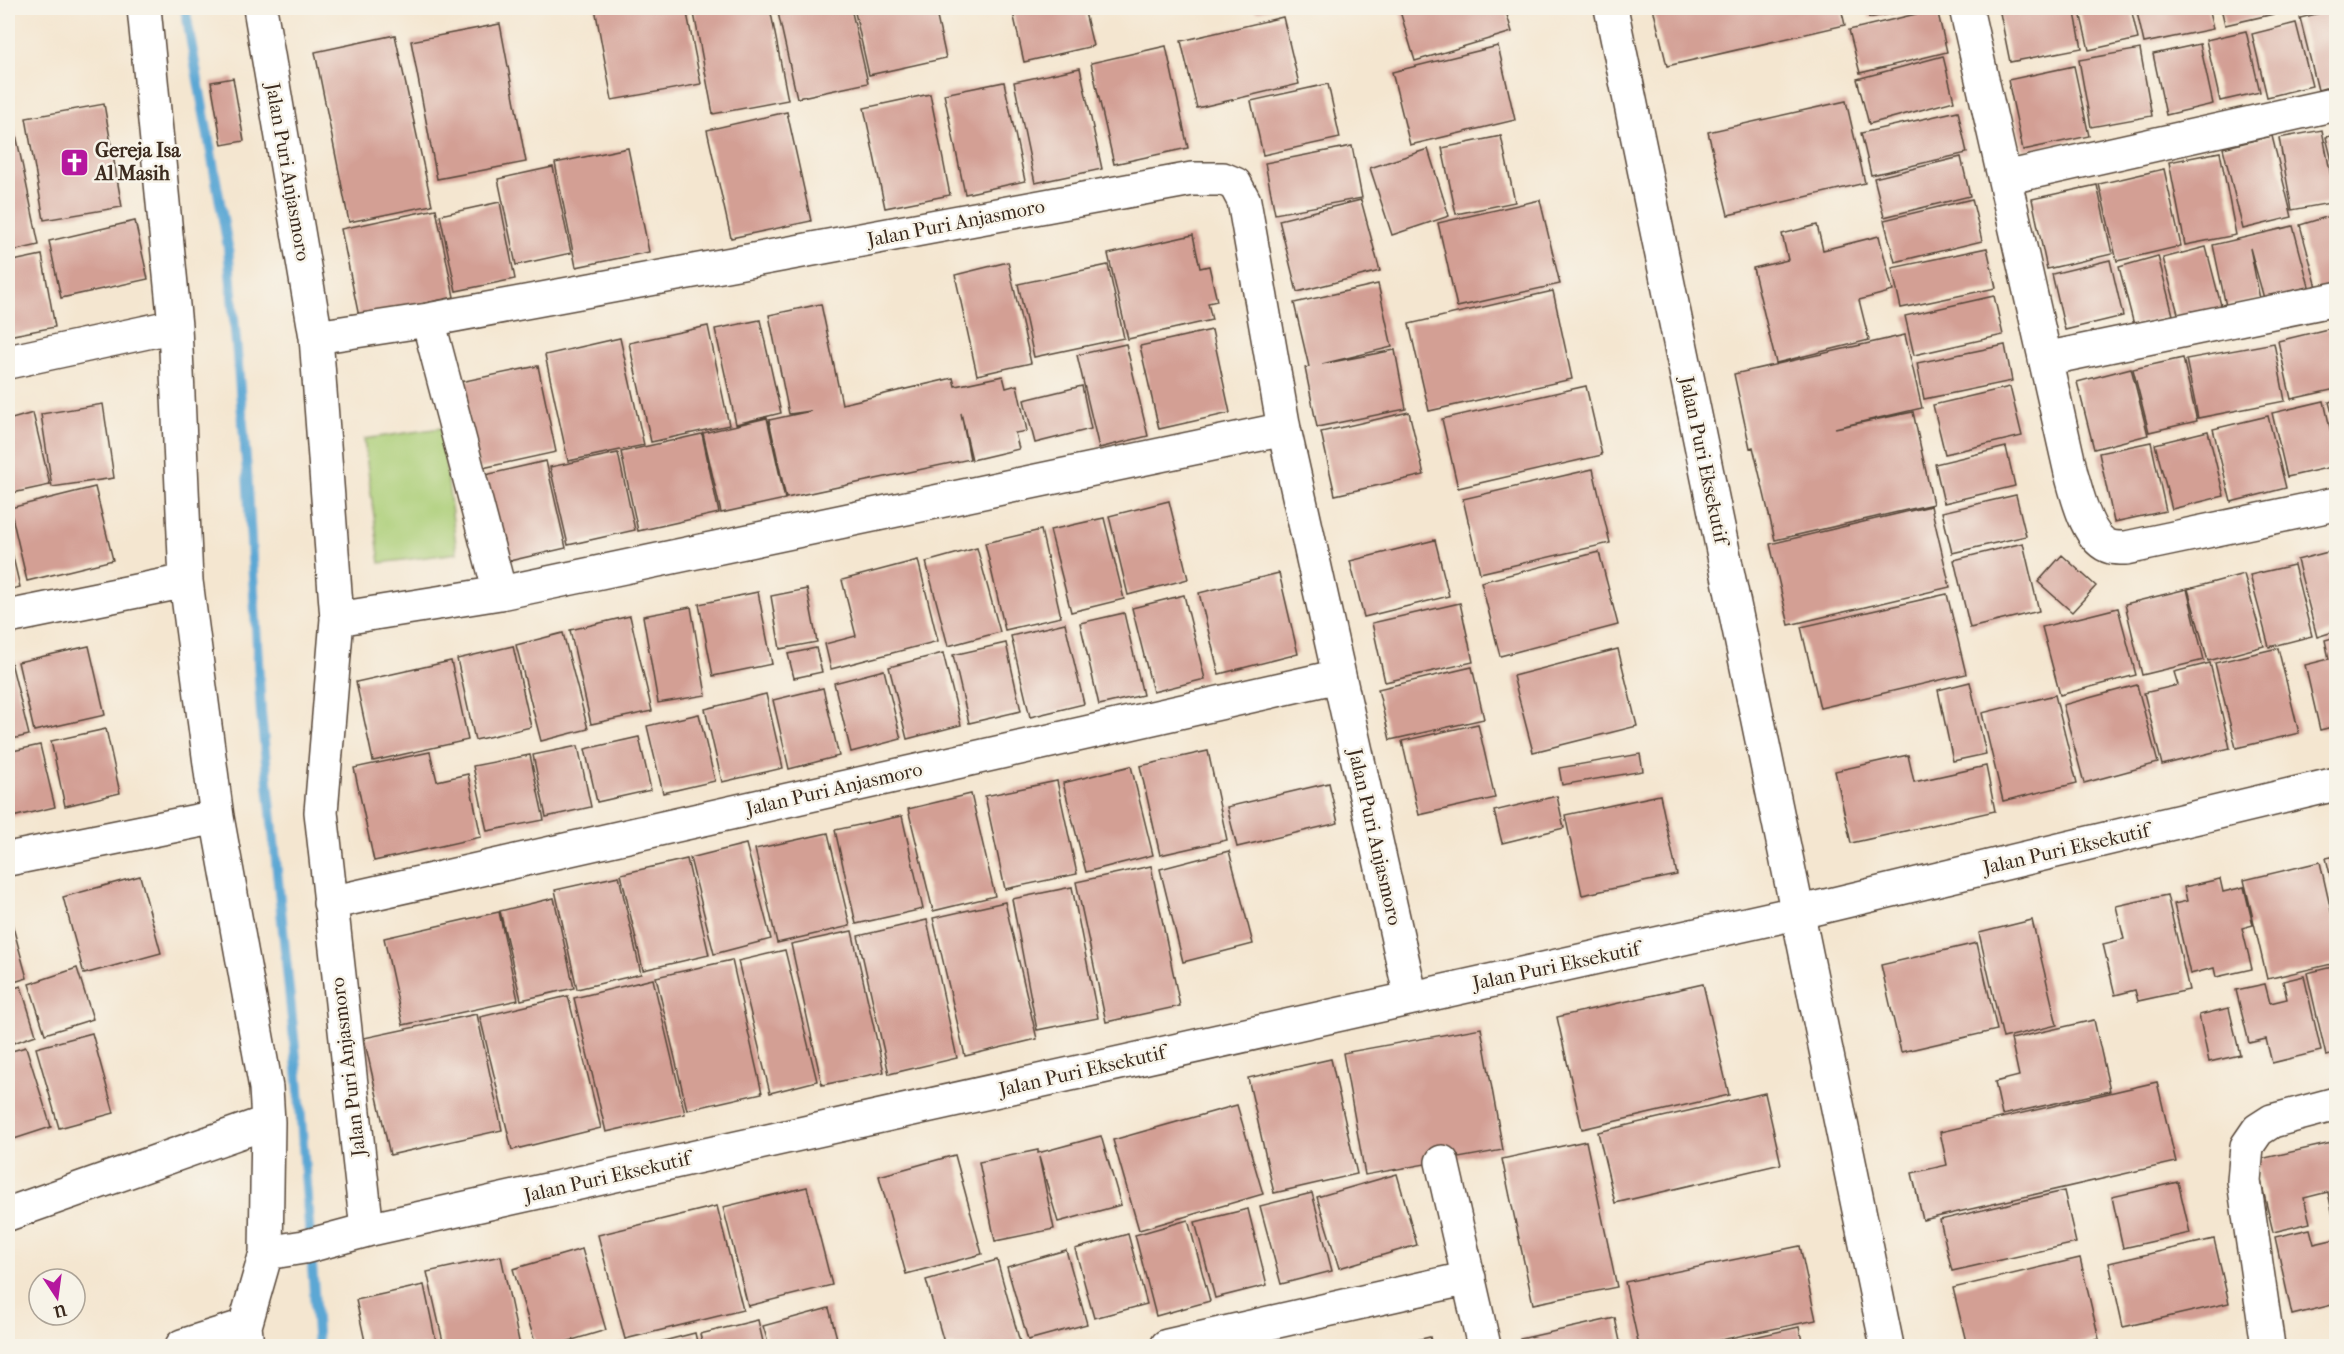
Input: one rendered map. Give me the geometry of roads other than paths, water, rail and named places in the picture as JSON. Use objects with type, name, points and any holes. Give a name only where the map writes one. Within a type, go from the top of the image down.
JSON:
[{"type":"street","points":[[144,8],[175,326],[186,581],[217,817],[266,1088],[268,1122],[266,1253],[246,1336],[182,1347]]},
{"type":"street","name":"Jalan Puri Anjasmoro","points":[[260,8],[316,337],[336,620],[321,812],[360,1232]]},
{"type":"street","name":"Jalan Puri Eksekutif","points":[[1611,8],[1887,1347]]},
{"type":"street","points":[[1966,8],[2081,509],[2096,535],[2103,543],[2111,547],[2126,548],[2337,504]]},
{"type":"street","points":[[2005,178],[2337,104]]},
{"type":"street","name":"Jalan Puri Anjasmoro","points":[[316,337],[428,320],[1192,179],[1223,179],[1235,183],[1244,201],[1284,429],[1411,998]]},
{"type":"street","points":[[2045,359],[2337,298]]},
{"type":"street","points":[[428,320],[500,593]]},
{"type":"street","points":[[8,362],[175,326]]},
{"type":"street","points":[[336,620],[500,593],[1284,429]]},
{"type":"street","points":[[8,617],[186,581]]},
{"type":"street","name":"Jalan Puri Anjasmoro","points":[[330,903],[1339,676]]},
{"type":"street","name":"Jalan Puri Eksekutif","points":[[266,1253],[307,1246],[360,1232],[1797,913],[2337,784]]},
{"type":"street","points":[[8,860],[217,817]]},
{"type":"street","points":[[2268,1347],[2244,1181],[2247,1146],[2258,1130],[2272,1121],[2337,1104]]},
{"type":"street","points":[[8,1214],[268,1122]]},
{"type":"street","points":[[1442,1162],[1485,1347]]},
{"type":"street","points":[[1167,1347],[1225,1341],[1469,1278]]},
{"type":"waterway","points":[[185,8],[228,247],[247,472],[261,713],[298,1078],[318,1346]]},
{"type":"place","name":"Gereja Isa Al Masih","points":[[74,162]]}]
